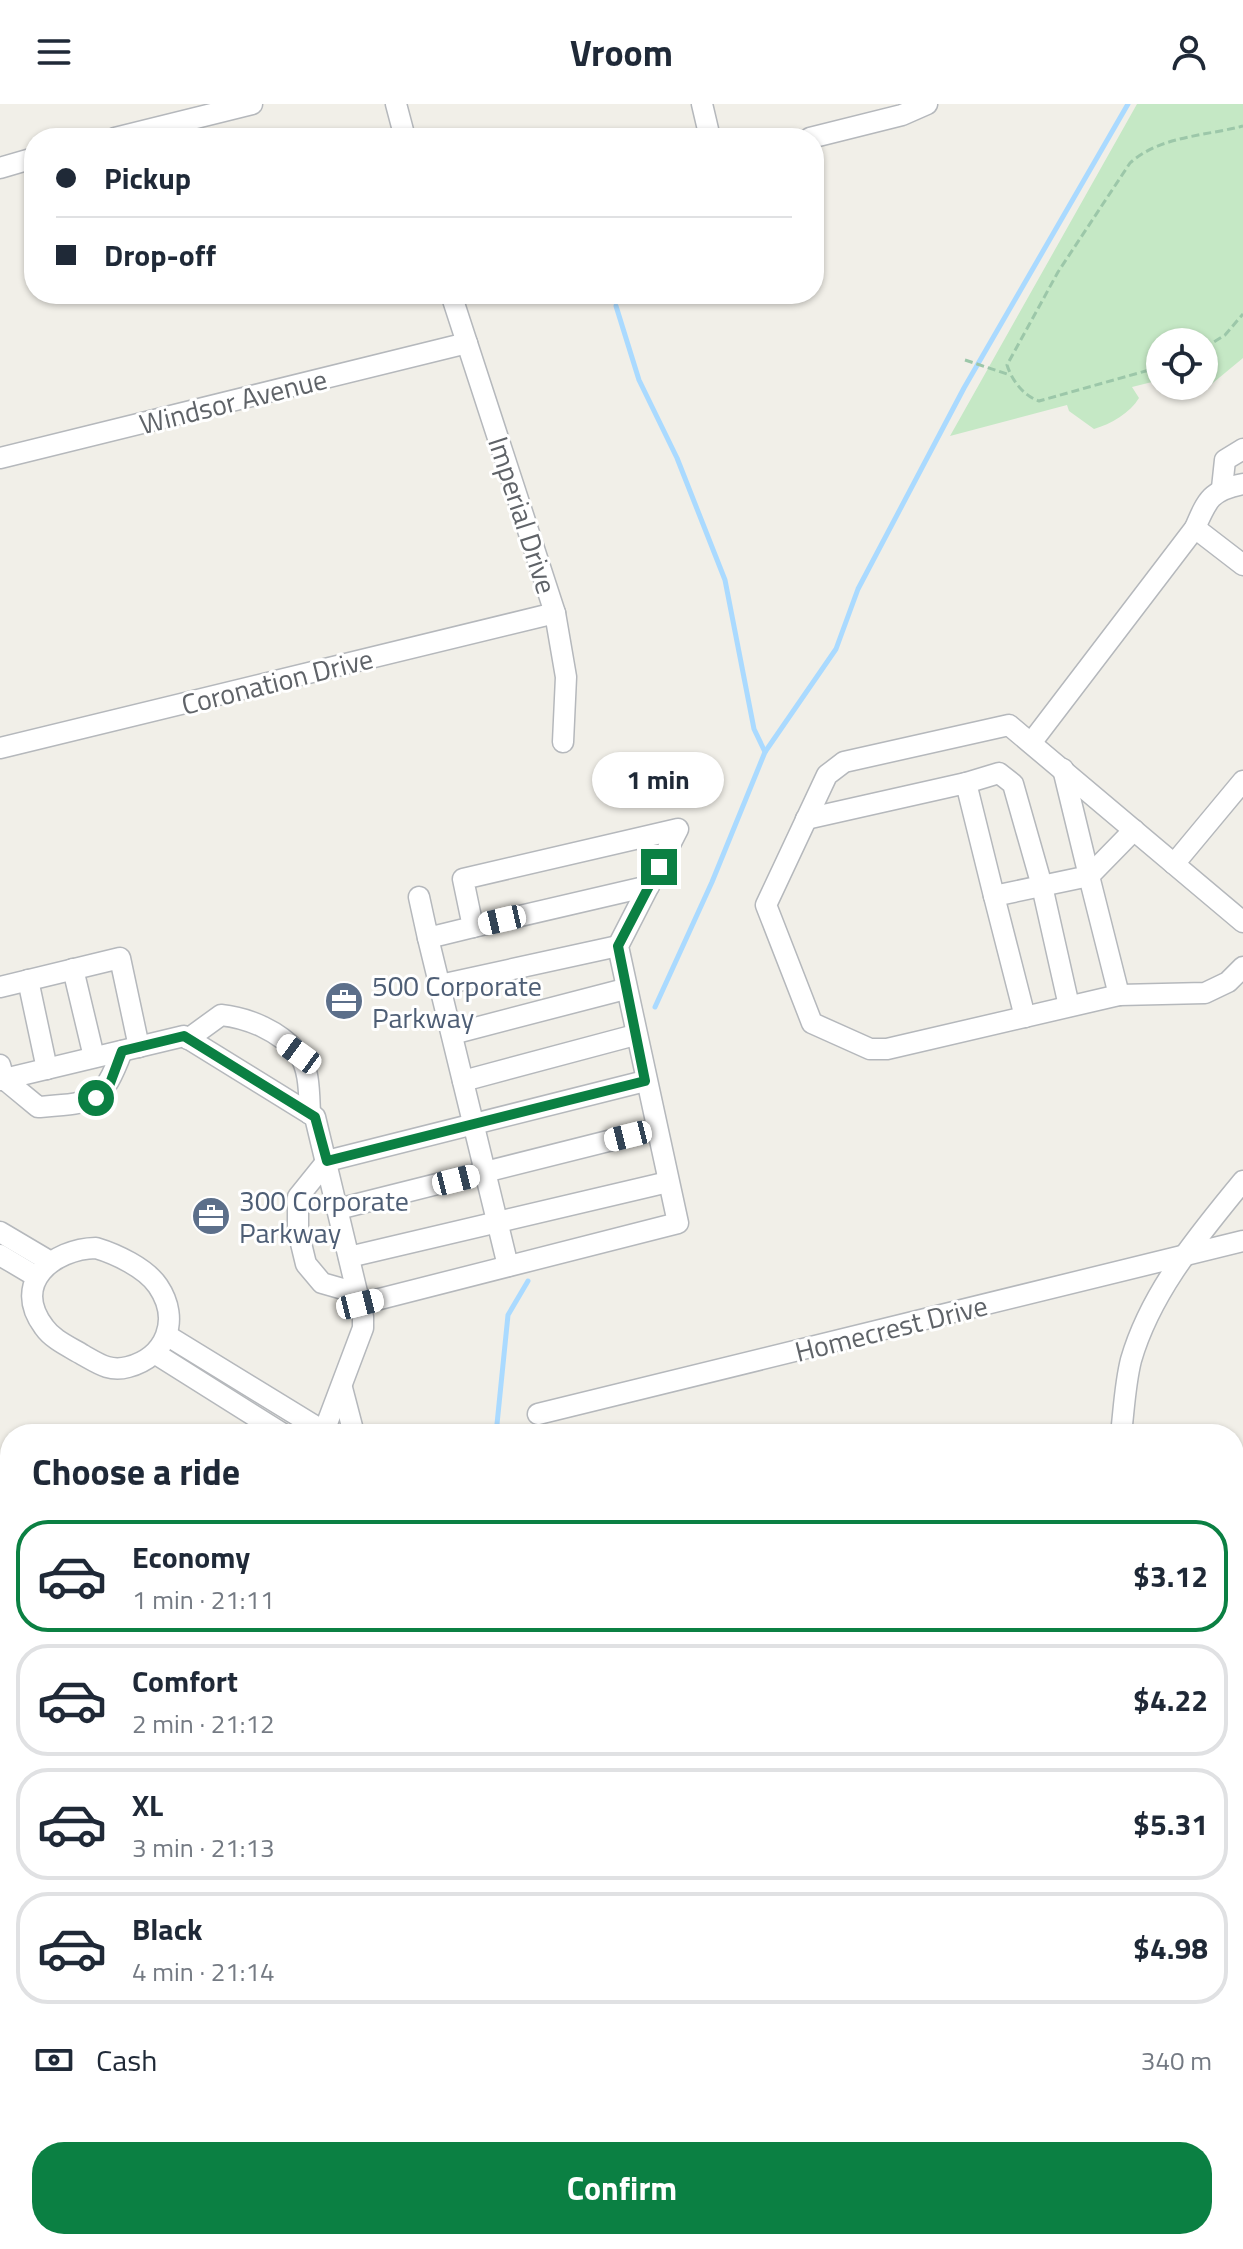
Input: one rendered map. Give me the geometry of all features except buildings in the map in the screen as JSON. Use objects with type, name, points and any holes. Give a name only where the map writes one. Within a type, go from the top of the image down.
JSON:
[{"type":"street","points":[[155,128],[252,104]]},
{"type":"street","points":[[396,104],[402,128]]},
{"type":"street","points":[[702,104],[708,128]]},
{"type":"street","points":[[824,134],[902,115],[927,104]]},
{"type":"street","points":[[0,168],[24,161]]},
{"type":"street","name":"Imperial Drive","points":[[454,304],[555,613],[566,677],[563,742]]},
{"type":"street","name":"Windsor Avenue","points":[[0,458],[467,343]]},
{"type":"street","points":[[1031,743],[1195,528],[1206,503],[1233,486],[1225,460],[1243,449]]},
{"type":"street","points":[[1195,528],[1243,565]]},
{"type":"street","name":"Coronation Drive","points":[[0,748],[555,613]]},
{"type":"street","points":[[1243,922],[1009,725],[844,762],[827,775],[766,905],[812,1023],[870,1049],[887,1049],[1119,995],[1205,993],[1228,982],[1243,967]]},
{"type":"street","points":[[1063,769],[1119,995]]},
{"type":"street","points":[[806,819],[999,773],[1013,784],[1042,886],[1069,1006]]},
{"type":"street","points":[[1174,864],[1243,781]]},
{"type":"street","points":[[966,783],[1025,1017]]},
{"type":"street","points":[[473,927],[463,879],[678,829],[618,946],[678,1223],[508,1266],[359,1298],[322,1283],[306,1264],[298,1231],[298,1197],[327,1161],[645,1081]]},
{"type":"street","points":[[994,896],[1089,876],[1134,830]]},
{"type":"street","points":[[428,938],[649,886]]},
{"type":"street","points":[[419,897],[508,1266]]},
{"type":"street","points":[[440,985],[618,946]]},
{"type":"street","points":[[0,987],[120,958],[131,1049],[109,1086],[96,1098],[38,1107],[1,1075]]},
{"type":"street","points":[[73,969],[94,1057]]},
{"type":"street","points":[[28,980],[47,1069]]},
{"type":"street","points":[[452,1034],[625,989]]},
{"type":"street","points":[[188,1039],[221,1015],[251,1018],[299,1054],[309,1084],[310,1114],[322,1135],[363,1328],[328,1424]]},
{"type":"street","points":[[463,1081],[635,1035]]},
{"type":"street","points":[[1,1075],[47,1069],[184,1036],[310,1114]]},
{"type":"street","points":[[338,1209],[656,1129]]},
{"type":"street","points":[[1122,1424],[1128,1373],[1135,1347],[1163,1289],[1184,1256],[1243,1181]]},
{"type":"street","points":[[349,1257],[668,1182]]},
{"type":"street","points":[[1,1234],[43,1269]]},
{"type":"street","name":"Homecrest Drive","points":[[538,1414],[1243,1241]]},
{"type":"street","points":[[96,1248],[147,1275],[158,1286],[166,1305],[162,1345],[139,1364],[106,1368],[54,1338],[35,1312],[33,1297],[43,1269],[64,1252],[96,1248]]},
{"type":"street","points":[[0,1255],[43,1269]]},
{"type":"street","points":[[162,1345],[308,1424]]},
{"type":"street","points":[[162,1345],[269,1424]]},
{"type":"street","points":[[342,1386],[352,1424]]},
{"type":"path","points":[[1010,375],[1010,359],[1044,297],[1130,163],[1142,152],[1162,143],[1243,126]]},
{"type":"path","points":[[1218,339],[1243,314]]},
{"type":"path","points":[[965,360],[1010,375],[1029,398],[1039,401],[1146,371]]},
{"type":"green space","points":[[1137,104],[1243,104],[1243,358],[1218,379],[1218,328],[1146,328],[1146,384],[1132,387],[1139,398],[1125,413],[1107,424],[1094,429],[1069,411],[1067,405],[950,436]]},
{"type":"waterway","points":[[655,1007],[712,882],[765,752],[836,649],[858,589],[964,388],[1128,104]]},
{"type":"waterway","points":[[616,306],[639,380],[677,458],[725,580],[754,729],[765,752]]},
{"type":"waterway","points":[[497,1424],[508,1315],[528,1281]]},
{"type":"place","name":"500 Corporate Parkway","points":[[344,1001]]},
{"type":"place","name":"300 Corporate Parkway","points":[[211,1216]]},
{"type":"route","points":[[96,1098],[109,1086],[122,1051],[184,1036],[315,1117],[327,1161],[645,1081],[618,946],[659,867]]}]
